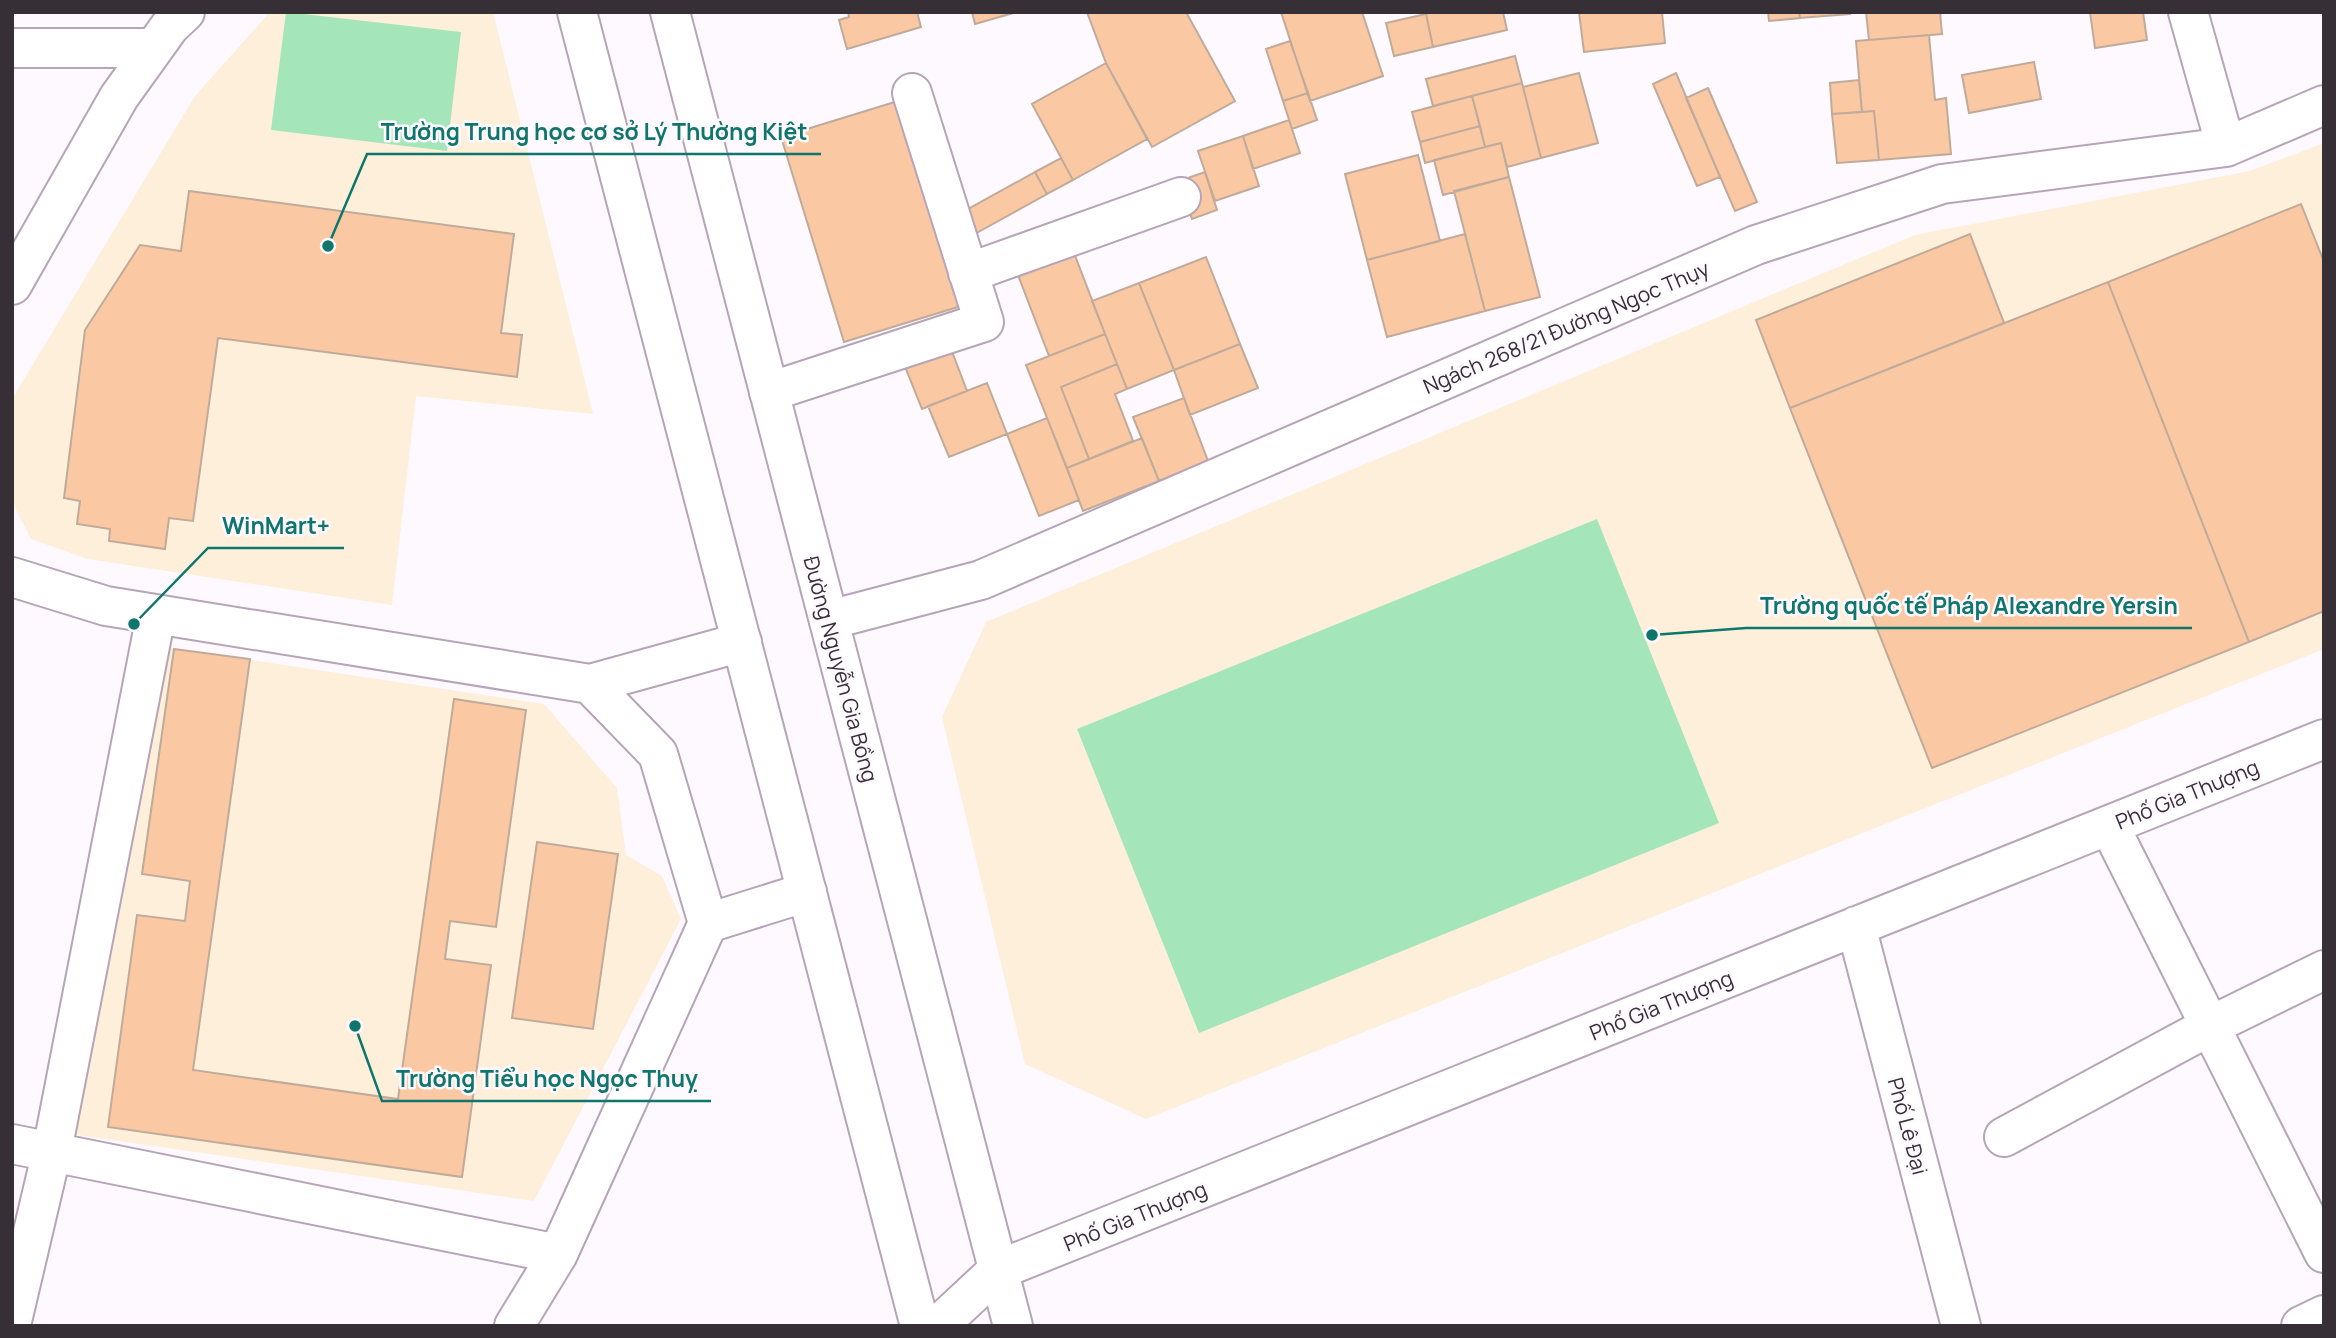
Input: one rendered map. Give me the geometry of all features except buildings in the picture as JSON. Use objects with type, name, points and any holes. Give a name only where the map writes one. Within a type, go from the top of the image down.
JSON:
[{"type":"street","points":[[12,285],[119,97],[170,26],[186,12]]},
{"type":"street","points":[[577,12],[920,1326]]},
{"type":"street","name":"Đường Nguyễn Gia Bồng","points":[[670,12],[1013,1326]]},
{"type":"street","points":[[2188,12],[2226,147]]},
{"type":"street","points":[[12,48],[154,48]]},
{"type":"street","points":[[769,392],[984,322],[912,93]]},
{"type":"street","name":"Ngách 268/21 Đường Ngọc Thụy","points":[[829,620],[981,580],[1756,245],[1942,184],[2226,147],[2324,105]]},
{"type":"street","points":[[968,273],[1181,197]]},
{"type":"street","points":[[12,577],[106,606],[590,684],[742,642]]},
{"type":"street","points":[[12,1321],[52,1151],[156,615]]},
{"type":"street","points":[[514,1326],[558,1254],[708,923],[658,754],[590,684]]},
{"type":"street","name":"Phố Gia Thượng","points":[[998,1270],[2324,739]]},
{"type":"street","points":[[2109,825],[2324,1253]]},
{"type":"street","points":[[708,923],[807,891]]},
{"type":"street","name":"Phố Lê Đại","points":[[1856,926],[1961,1326]]},
{"type":"street","points":[[2004,1137],[2210,1026],[2324,970]]},
{"type":"street","points":[[12,1144],[558,1254]]},
{"type":"street","points":[[939,1326],[998,1270]]},
{"type":"street","points":[[2301,1326],[2324,1315]]},
{"type":"shaded area","points":[[270,12],[493,12],[593,414],[416,396],[392,605],[88,559],[31,539],[12,502],[12,399],[195,96]]},
{"type":"shaded area","points":[[2324,143],[2324,649],[1146,1119],[1025,1064],[942,717],[986,622],[1915,235],[2250,171]]},
{"type":"shaded area","points":[[164,647],[544,704],[617,788],[626,855],[662,876],[681,919],[534,1201],[63,1133]]},
{"type":"green space","points":[[286,12],[461,32],[447,151],[271,130]]},
{"type":"green space","points":[[1597,519],[1719,823],[1199,1033],[1077,729]]},
{"type":"place","name":"Trường Trung học cơ sở Lý Thường Kiệt","points":[[328,246]]},
{"type":"place","name":"WinMart+","points":[[134,624]]},
{"type":"place","name":"Trường quốc tế Pháp Alexandre Yersin","points":[[1652,635]]},
{"type":"place","name":"Trường Tiểu học Ngọc Thuỵ","points":[[355,1026]]}]
